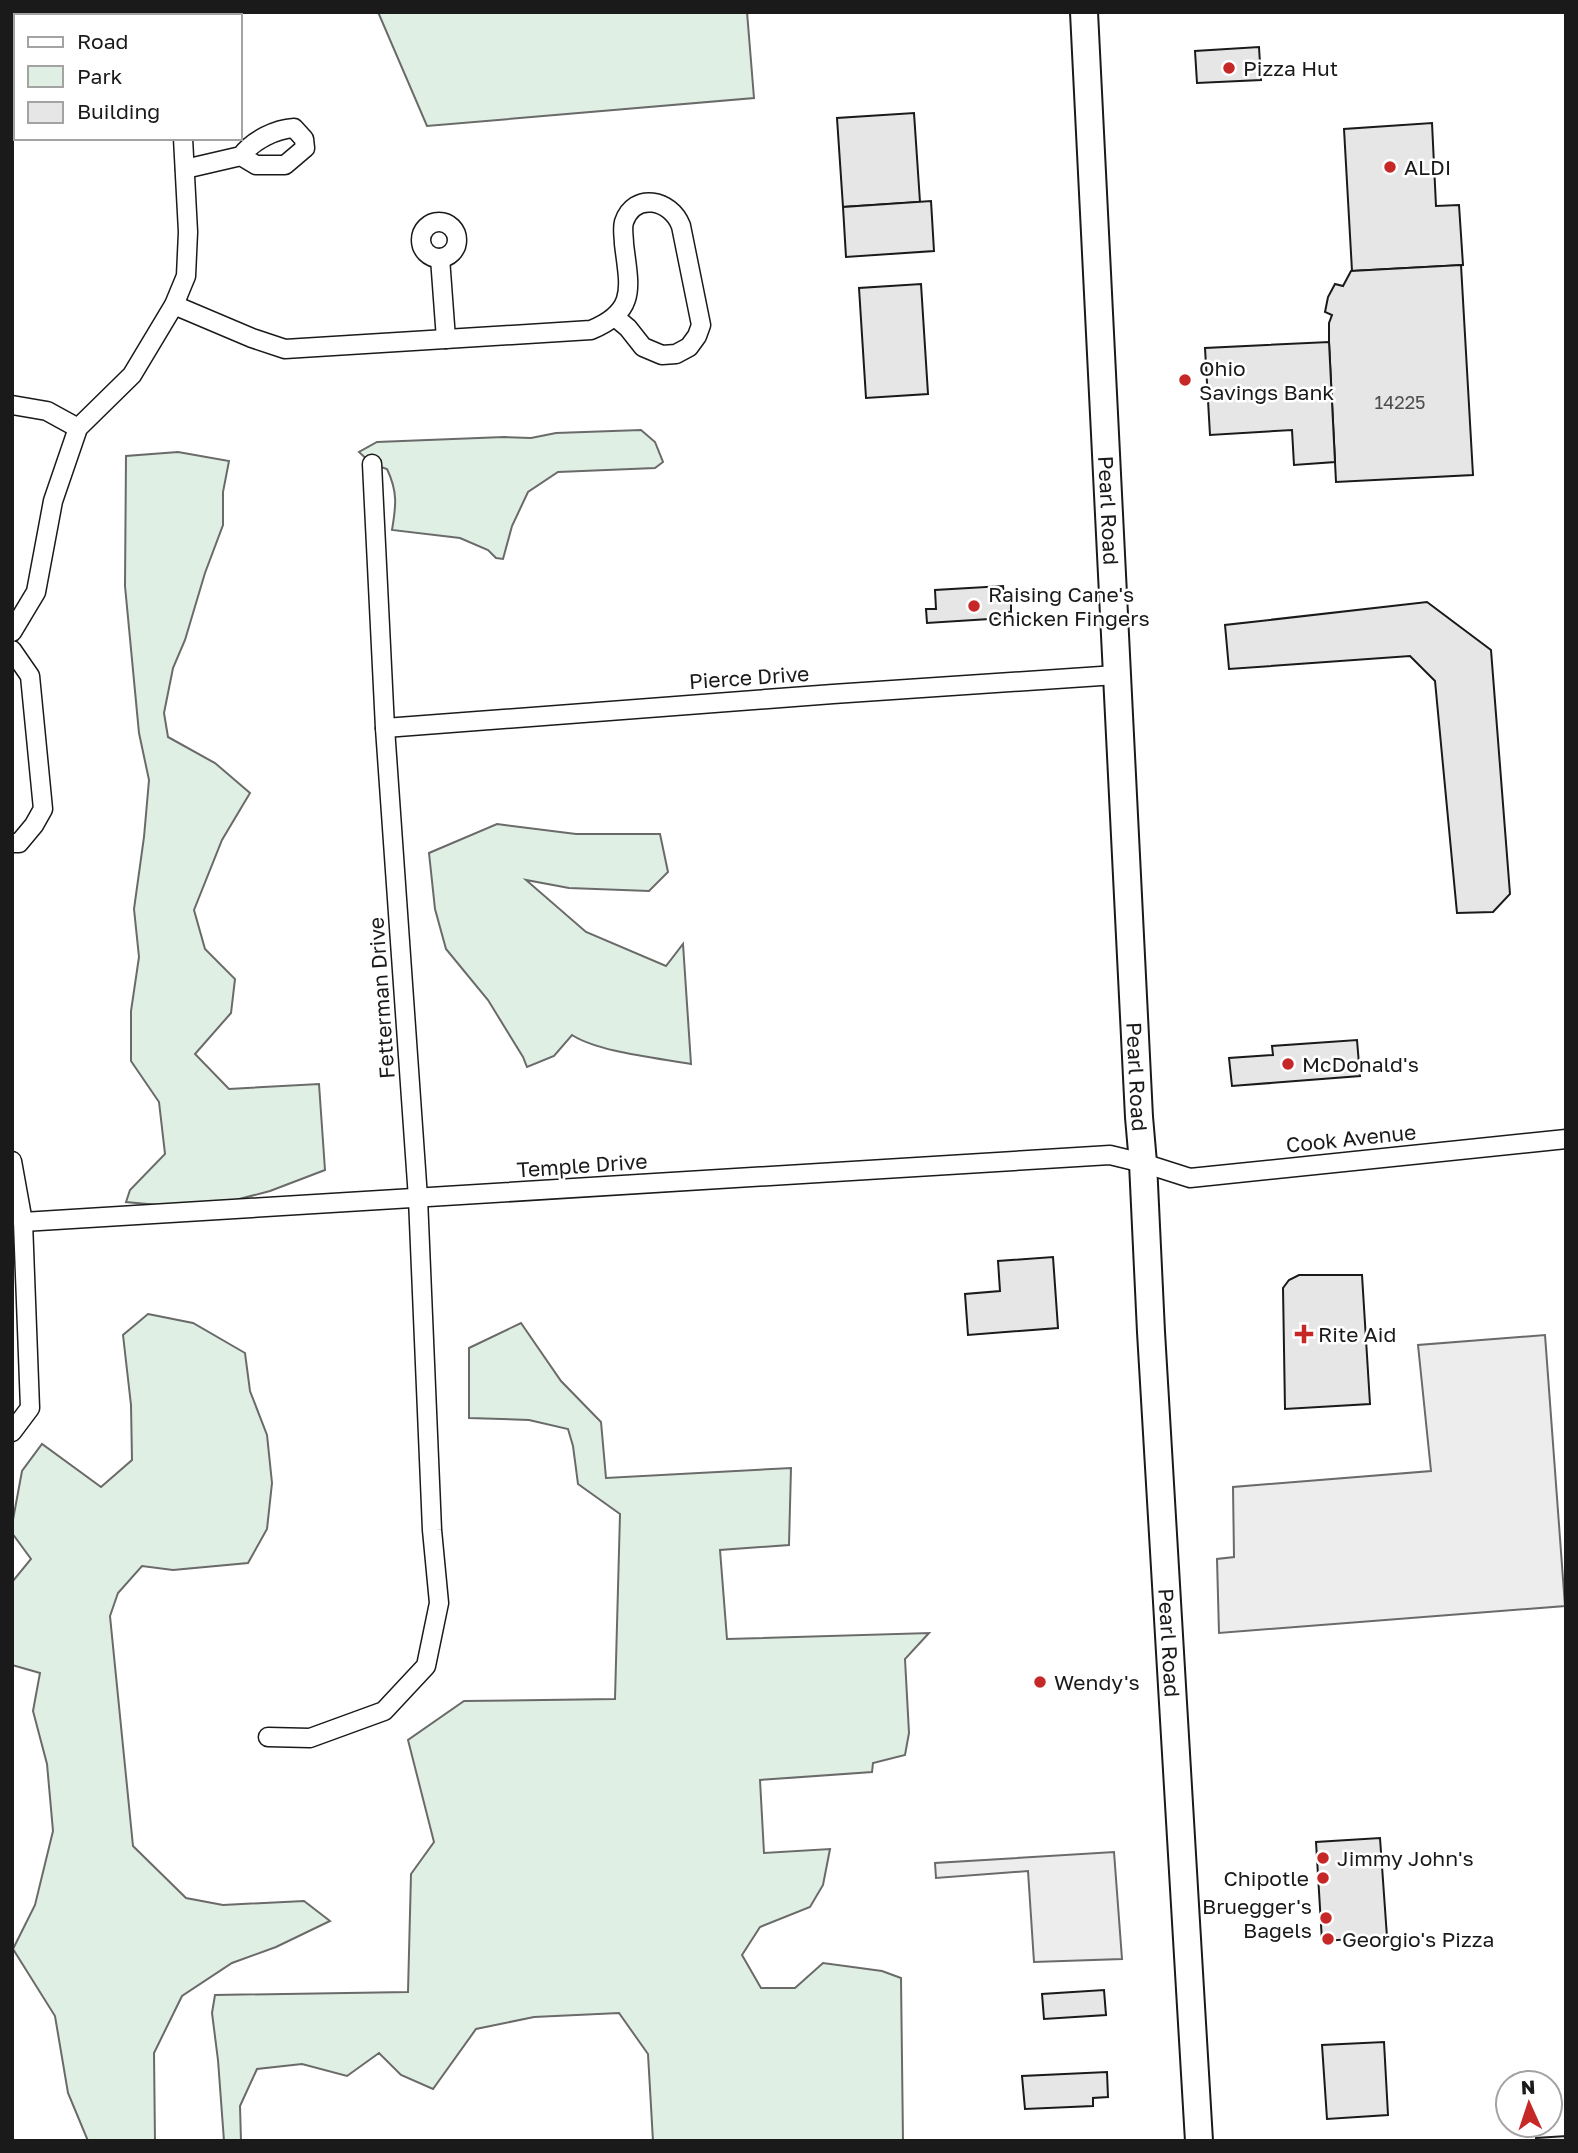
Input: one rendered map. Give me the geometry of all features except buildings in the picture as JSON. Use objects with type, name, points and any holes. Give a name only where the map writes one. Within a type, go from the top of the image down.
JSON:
[{"type":"main road","name":"Pearl Road","points":[[1084,12],[1139,1117],[1199,2141]]},
{"type":"street","points":[[12,632],[36,592],[53,501],[78,428],[132,375],[174,305],[186,276],[188,232],[183,140]]},
{"type":"street","points":[[185,169],[241,156]]},
{"type":"street","points":[[174,305],[285,349],[591,330],[615,317],[626,301],[628,286],[623,226],[625,220],[638,206],[653,202],[664,205],[674,213],[681,226],[701,325],[697,337],[688,348],[676,354],[656,354],[643,347],[615,317]]},
{"type":"street","points":[[440,258],[446,338]]},
{"type":"street","points":[[12,405],[47,411],[78,428]]},
{"type":"street","name":"Fetterman Drive","points":[[268,1737],[310,1738],[384,1710],[426,1667],[439,1603],[432,1530],[418,1198],[385,728],[372,464]]},
{"type":"street","points":[[12,650],[30,676],[43,809],[19,843],[12,844]]},
{"type":"street","name":"Pierce Drive","points":[[385,728],[1116,675]]},
{"type":"street","name":"Cook Avenue","points":[[1143,1163],[1190,1178],[1566,1139]]},
{"type":"street","name":"Temple Drive","points":[[23,1222],[1110,1155],[1143,1163]]},
{"type":"street","points":[[12,1161],[23,1222],[30,1408],[12,1432]]},
{"type":"green space","points":[[378,12],[747,12],[754,98],[427,126]]},
{"type":"green space","points":[[641,430],[655,442],[663,462],[655,468],[558,472],[528,492],[512,526],[503,559],[496,558],[488,550],[460,538],[392,530],[395,499],[391,477],[387,469],[372,464],[359,452],[377,442],[531,438],[556,433]]},
{"type":"green space","points":[[178,452],[229,461],[223,492],[223,525],[173,668],[164,713],[168,737],[215,763],[250,793],[222,840],[194,910],[205,949],[235,979],[231,1013],[195,1054],[229,1089],[319,1084],[325,1170],[270,1191],[201,1209],[126,1202],[130,1190],[165,1154],[159,1102],[131,1061],[131,1011],[139,957],[134,909],[149,780],[139,733],[125,586],[126,456]]},
{"type":"green space","points":[[497,824],[576,834],[660,834],[668,872],[649,891],[569,888],[526,880],[586,932],[666,966],[683,944],[691,1064],[612,1050],[572,1035],[554,1056],[527,1067],[488,1000],[446,949],[435,909],[429,853]]},
{"type":"green space","points":[[148,1314],[193,1323],[245,1353],[250,1391],[267,1435],[272,1483],[267,1529],[248,1563],[173,1570],[142,1566],[118,1593],[110,1616],[133,1846],[186,1898],[223,1905],[304,1901],[330,1921],[276,1947],[232,1963],[182,1996],[154,2053],[155,2141],[88,2141],[68,2093],[55,2016],[13,1949],[35,1905],[53,1831],[47,1764],[33,1711],[40,1673],[12,1665],[12,1582],[31,1559],[12,1533],[12,1525],[22,1471],[42,1444],[101,1487],[132,1460],[131,1405],[123,1335]]},
{"type":"green space","points":[[521,1323],[561,1381],[601,1422],[606,1478],[791,1468],[789,1545],[720,1550],[727,1639],[929,1633],[905,1659],[909,1733],[905,1755],[873,1763],[872,1772],[760,1780],[764,1853],[830,1849],[823,1885],[810,1907],[760,1927],[742,1955],[761,1988],[795,1988],[823,1963],[882,1971],[901,1978],[903,2141],[653,2141],[648,2054],[619,2013],[534,2017],[476,2029],[433,2089],[401,2075],[379,2053],[347,2076],[302,2064],[257,2069],[240,2106],[241,2141],[224,2141],[212,2013],[215,1995],[408,1992],[411,1874],[434,1842],[408,1740],[464,1701],[615,1699],[620,1514],[578,1484],[568,1429],[529,1420],[469,1418],[469,1348]]},
{"type":"shaded area","points":[[1545,1335],[1565,1606],[1219,1633],[1217,1559],[1234,1557],[1233,1487],[1431,1471],[1418,1345]]},
{"type":"shaded area","points":[[1114,1852],[1122,1959],[1034,1962],[1028,1871],[936,1878],[935,1863]]},
{"type":"place","name":"Pizza Hut","points":[[1229,68]]},
{"type":"place","name":"ALDI","points":[[1390,167]]},
{"type":"place","name":"Ohio Savings Bank","points":[[1185,380]]},
{"type":"place","name":"Raising Cane's Chicken Fingers","points":[[974,606]]},
{"type":"place","name":"McDonald's","points":[[1288,1064]]},
{"type":"place","name":"Rite Aid","points":[[1304,1334]]},
{"type":"place","name":"Wendy's","points":[[1040,1682]]},
{"type":"place","name":"Jimmy John's","points":[[1323,1858]]},
{"type":"place","name":"Chipotle","points":[[1323,1878]]},
{"type":"place","name":"Bruegger's Bagels","points":[[1326,1918]]},
{"type":"place","name":"Georgio's Pizza","points":[[1328,1939]]}]
